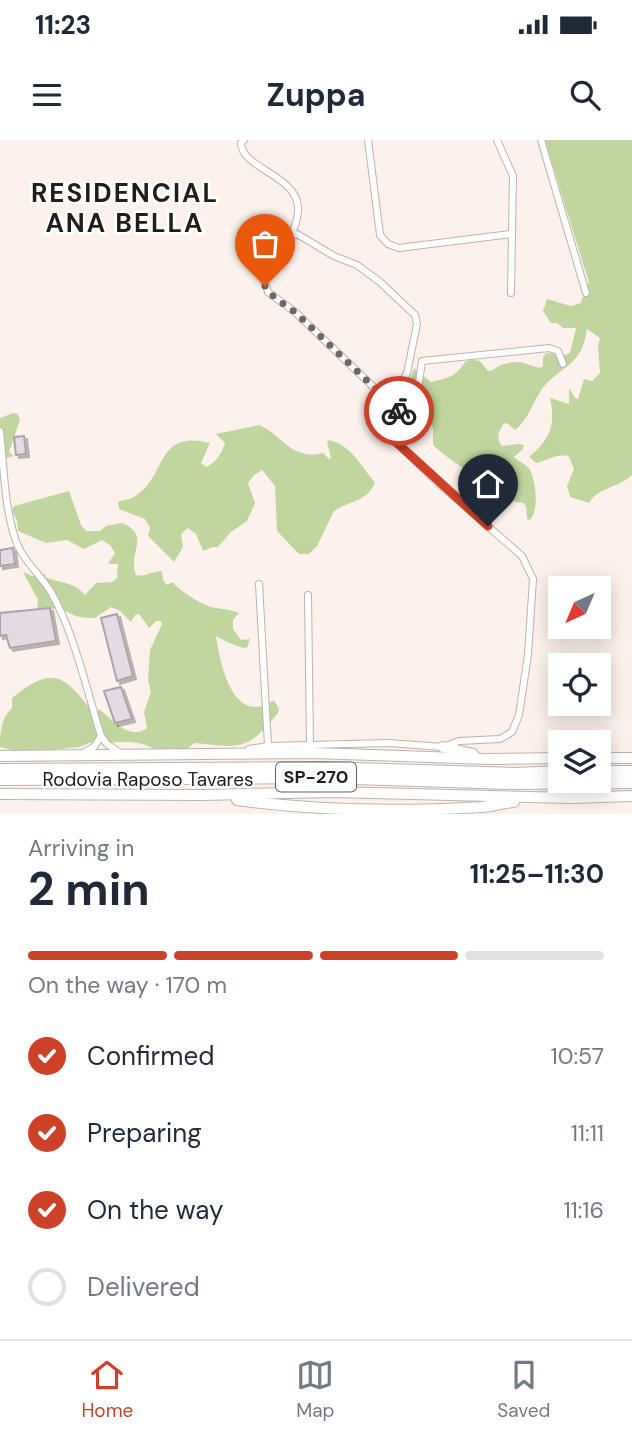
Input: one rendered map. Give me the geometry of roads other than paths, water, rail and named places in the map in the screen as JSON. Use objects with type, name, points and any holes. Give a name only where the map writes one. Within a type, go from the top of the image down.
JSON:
[{"type":"highway","points":[[443,747],[458,746],[497,759]]},
{"type":"highway","name":"SP-270","points":[[0,754],[26,757],[314,753],[548,758]]},
{"type":"highway","points":[[611,758],[632,758]]},
{"type":"highway","name":"Rodovia Raposo Tavares","points":[[0,770],[322,768],[515,774],[548,773]]},
{"type":"highway","points":[[611,772],[632,772]]},
{"type":"highway","name":"Rodovia Raposo Tavares","points":[[0,779],[192,780],[322,777],[514,783],[632,782]]},
{"type":"highway","name":"SP-270","points":[[0,794],[203,795],[333,792],[572,798],[632,796]]},
{"type":"highway","points":[[203,795],[316,809],[357,810],[482,810],[572,798]]},
{"type":"street","points":[[244,140],[241,143],[244,154],[279,179],[295,195],[299,209],[292,234]]},
{"type":"street","points":[[368,140],[380,235],[388,244],[399,248],[511,234]]},
{"type":"street","points":[[497,140],[513,176],[511,293]]},
{"type":"street","points":[[541,140],[586,293]]},
{"type":"street","points":[[387,400],[399,388],[407,373],[417,324],[415,315],[380,282],[357,265],[334,256],[304,237],[292,234],[282,239],[273,251],[264,279],[265,286],[407,419]]},
{"type":"street","points":[[458,746],[500,739],[512,732],[516,725],[528,655],[533,579],[522,556],[437,482],[397,443],[400,431],[416,403],[422,361],[549,348],[558,351],[563,364]]},
{"type":"street","points":[[0,431],[10,517],[19,549],[51,593],[65,624],[101,736],[111,747],[126,756]]},
{"type":"street","points":[[0,515],[10,517]]},
{"type":"street","points":[[259,584],[268,746]]},
{"type":"street","points":[[308,596],[310,745]]},
{"type":"street","points":[[77,756],[94,747],[101,736]]},
{"type":"street","points":[[213,755],[268,746],[388,743],[443,747]]},
{"type":"district","name":"RESIDENCIAL ANA BELLA","points":[[125,208]]}]
